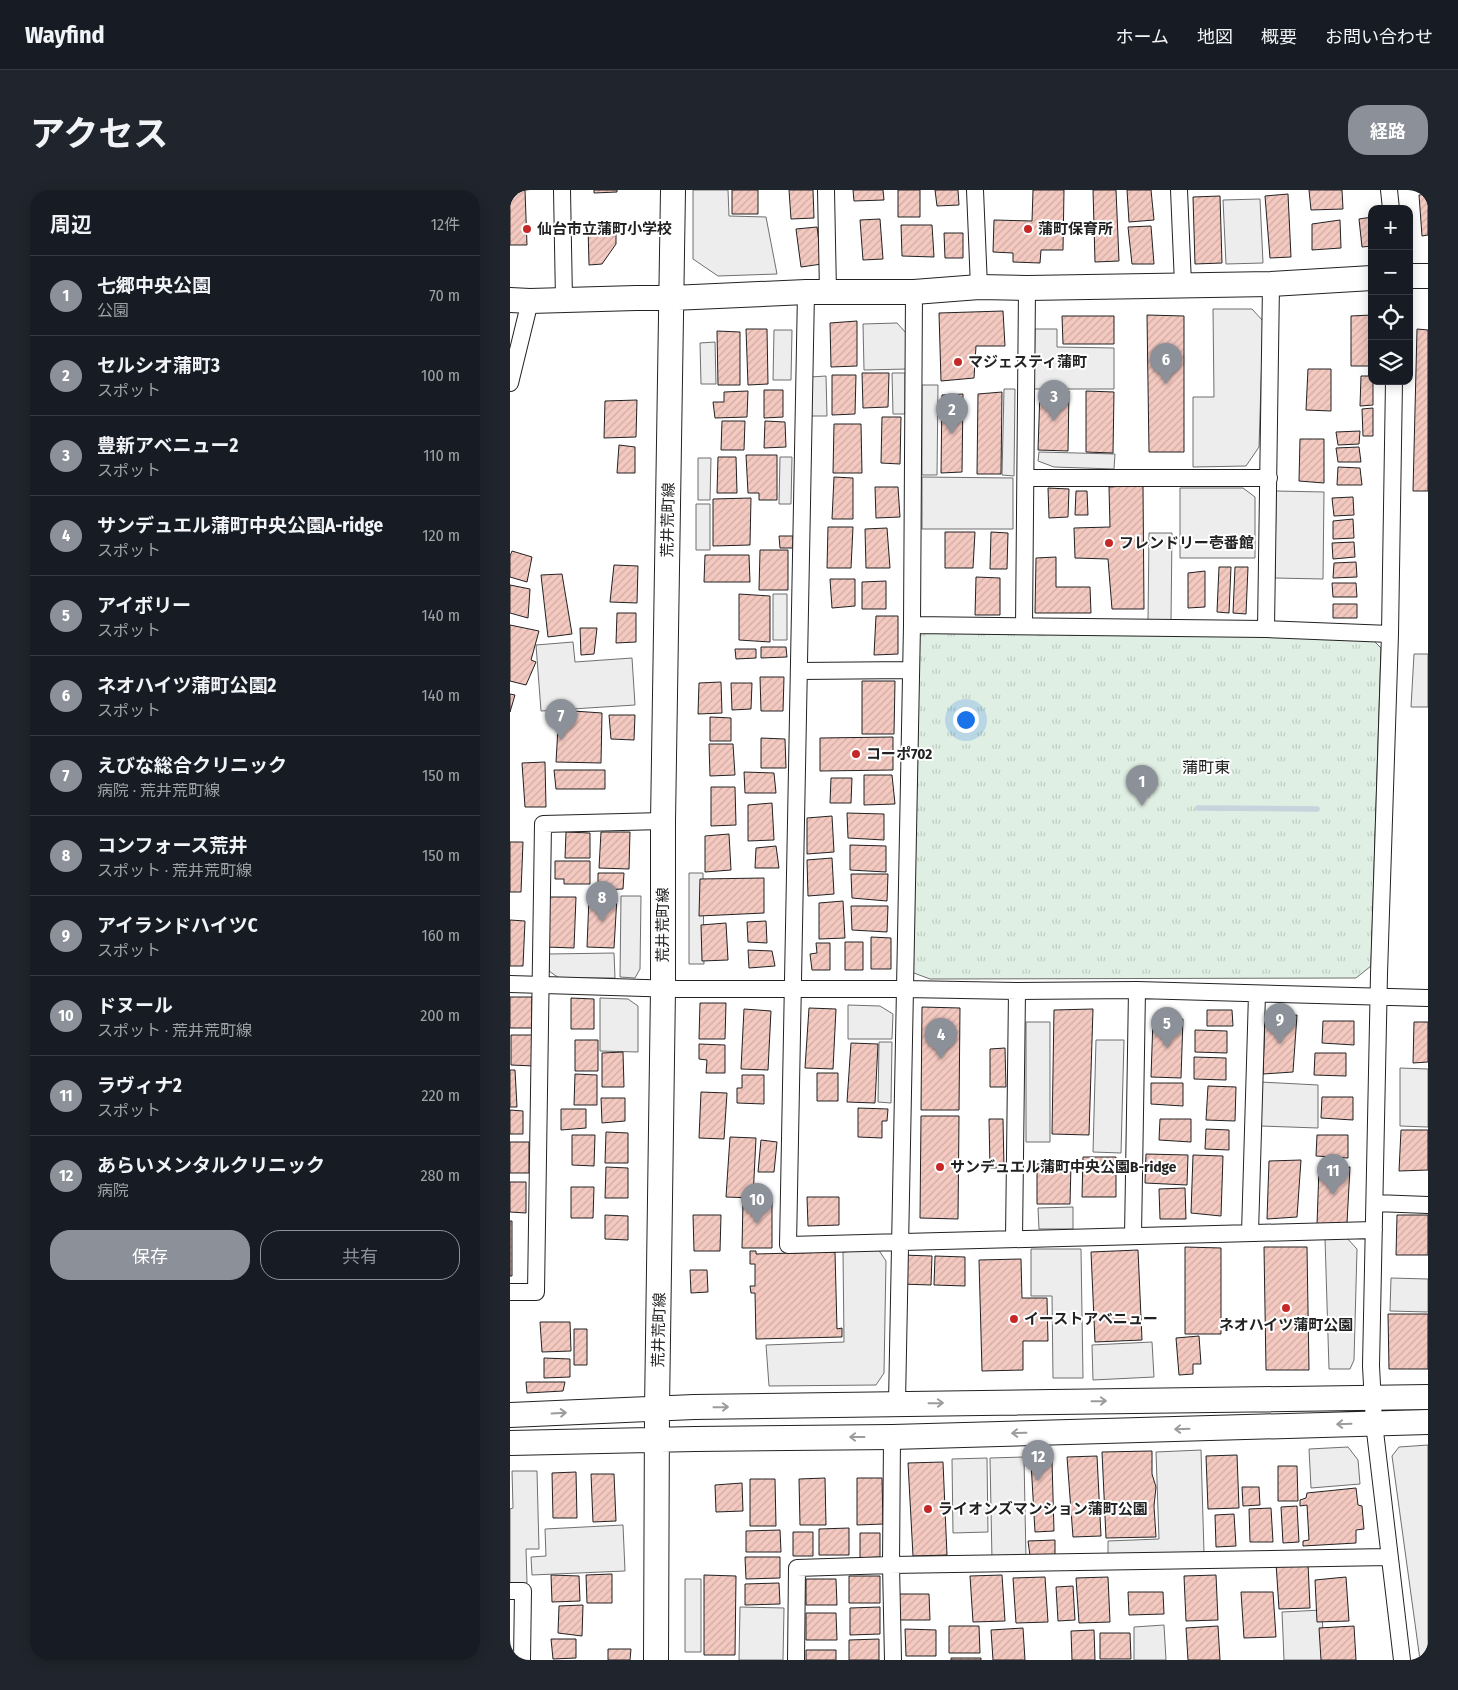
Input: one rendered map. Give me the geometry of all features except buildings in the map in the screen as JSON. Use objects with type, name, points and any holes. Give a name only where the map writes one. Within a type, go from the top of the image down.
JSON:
[{"type":"street","points":[[562,190],[564,300]]},
{"type":"street","name":"荒井荒町線","points":[[656,1660],[663,821],[673,190]]},
{"type":"street","points":[[826,190],[817,292],[799,671],[788,1244],[1374,1230]]},
{"type":"street","points":[[975,190],[979,287]]},
{"type":"street","points":[[1179,190],[1184,284]]},
{"type":"street","points":[[1389,190],[1391,205]]},
{"type":"street","points":[[1413,276],[1428,276]]},
{"type":"street","points":[[510,383],[520,301],[672,298],[817,292],[914,292],[979,287],[1271,284],[1368,278]]},
{"type":"street","points":[[1266,629],[1270,478],[1271,284]]},
{"type":"street","points":[[1024,626],[1027,288]]},
{"type":"street","points":[[897,1403],[912,625],[914,292]]},
{"type":"street","points":[[1394,385],[1390,634],[1379,998],[1371,1366],[1374,1423],[1402,1660]]},
{"type":"street","points":[[1026,478],[1270,478]]},
{"type":"street","points":[[912,625],[1266,629],[1390,634]]},
{"type":"street","points":[[799,671],[911,670]]},
{"type":"street","points":[[510,1292],[536,1292],[543,824],[663,821]]},
{"type":"street","points":[[510,984],[663,989],[1137,990],[1428,998]]},
{"type":"street","points":[[1133,1236],[1137,990]]},
{"type":"street","points":[[1014,1239],[1017,991]]},
{"type":"street","points":[[1250,1234],[1257,994]]},
{"type":"street","points":[[1374,1204],[1428,1205]]},
{"type":"street","points":[[510,1415],[897,1403],[1428,1397]]},
{"type":"street","points":[[510,1443],[892,1437],[1428,1422]]},
{"type":"street","points":[[892,1437],[890,1565],[893,1660]]},
{"type":"street","points":[[796,1660],[796,1568],[1389,1557]]},
{"type":"street","points":[[510,1591],[523,1591],[522,1660]]},
{"type":"green space","points":[[912,625],[1371,638],[1381,648],[1371,966],[1356,978],[930,979],[914,973],[905,964]]},
{"type":"shaded area","points":[[693,190],[728,190],[729,216],[766,217],[777,274],[718,276],[693,259]]},
{"type":"shaded area","points":[[1260,199],[1263,263],[1226,264],[1223,200]]},
{"type":"shaded area","points":[[1213,309],[1252,309],[1263,321],[1259,447],[1246,466],[1193,467],[1193,397],[1214,397]]},
{"type":"shaded area","points":[[897,323],[906,333],[907,369],[864,370],[863,324]]},
{"type":"shaded area","points":[[1035,329],[1057,329],[1057,347],[1114,348],[1114,389],[1034,389]]},
{"type":"shaded area","points":[[774,330],[792,330],[791,380],[773,380]]},
{"type":"shaded area","points":[[715,342],[716,384],[701,384],[700,343]]},
{"type":"shaded area","points":[[892,373],[905,373],[905,414],[893,414]]},
{"type":"shaded area","points":[[826,376],[827,416],[811,416],[810,377]]},
{"type":"shaded area","points":[[922,385],[938,385],[937,475],[922,475]]},
{"type":"shaded area","points":[[1004,389],[1015,389],[1014,476],[1002,475]]},
{"type":"shaded area","points":[[1039,452],[1115,454],[1114,469],[1054,467],[1038,461]]},
{"type":"shaded area","points":[[780,457],[792,457],[791,504],[779,504]]},
{"type":"shaded area","points":[[698,458],[711,458],[710,500],[698,500]]},
{"type":"shaded area","points":[[922,477],[1013,478],[1013,529],[922,529]]},
{"type":"shaded area","points":[[1180,488],[1243,488],[1255,497],[1255,558],[1180,558]]},
{"type":"shaded area","points":[[1276,491],[1324,492],[1323,579],[1275,578]]},
{"type":"shaded area","points":[[696,504],[710,504],[710,550],[696,550]]},
{"type":"shaded area","points":[[1149,533],[1172,533],[1171,621],[1148,621]]},
{"type":"shaded area","points":[[773,594],[787,594],[787,640],[773,640]]},
{"type":"shaded area","points":[[573,642],[575,662],[632,658],[635,705],[541,711],[536,645]]},
{"type":"shaded area","points":[[1414,654],[1428,654],[1428,707],[1411,707]]},
{"type":"shaded area","points":[[689,873],[703,873],[704,964],[689,964]]},
{"type":"shaded area","points":[[621,896],[641,896],[640,969],[635,978],[620,977]]},
{"type":"shaded area","points":[[614,953],[615,978],[559,978],[549,971],[549,954]]},
{"type":"shaded area","points":[[600,998],[628,999],[638,1006],[638,1052],[600,1051]]},
{"type":"shaded area","points":[[848,1005],[880,1006],[893,1014],[892,1039],[848,1039]]},
{"type":"shaded area","points":[[1026,1022],[1050,1022],[1050,1142],[1026,1142]]},
{"type":"shaded area","points":[[1096,1040],[1124,1040],[1121,1153],[1093,1152]]},
{"type":"shaded area","points":[[879,1042],[892,1042],[891,1103],[878,1102]]},
{"type":"shaded area","points":[[1400,1068],[1428,1069],[1428,1127],[1400,1126]]},
{"type":"shaded area","points":[[1260,1082],[1318,1085],[1318,1128],[1260,1126]]},
{"type":"shaded area","points":[[1073,1207],[1073,1229],[1039,1229],[1038,1208]]},
{"type":"shaded area","points":[[1346,1237],[1357,1249],[1354,1360],[1350,1369],[1329,1369],[1325,1238]]},
{"type":"shaded area","points":[[878,1249],[886,1261],[884,1373],[876,1385],[769,1386],[766,1345],[844,1342],[843,1252]]},
{"type":"shaded area","points":[[1031,1249],[1081,1249],[1083,1378],[1053,1378],[1052,1296],[1031,1296]]},
{"type":"shaded area","points":[[1391,1278],[1428,1279],[1428,1312],[1390,1311]]},
{"type":"shaded area","points":[[1152,1342],[1154,1377],[1093,1380],[1092,1345]]},
{"type":"shaded area","points":[[1428,1445],[1428,1660],[1420,1660],[1392,1456],[1399,1447]]},
{"type":"shaded area","points":[[1348,1447],[1358,1460],[1360,1484],[1311,1488],[1309,1449]]},
{"type":"shaded area","points":[[1201,1450],[1204,1553],[1108,1556],[1108,1541],[1159,1539],[1156,1452]]},
{"type":"shaded area","points":[[1024,1457],[1026,1560],[992,1560],[990,1458]]},
{"type":"shaded area","points":[[987,1458],[988,1532],[953,1533],[952,1459]]},
{"type":"shaded area","points":[[512,1471],[537,1471],[539,1549],[526,1549],[527,1583],[510,1583],[510,1509],[513,1508]]},
{"type":"shaded area","points":[[623,1525],[625,1571],[532,1575],[531,1557],[546,1556],[545,1529]]},
{"type":"shaded area","points":[[685,1579],[701,1579],[701,1652],[685,1652]]},
{"type":"shaded area","points":[[740,1607],[784,1608],[783,1660],[739,1660]]},
{"type":"shaded area","points":[[1322,1610],[1324,1660],[1284,1660],[1282,1612]]},
{"type":"shaded area","points":[[1164,1625],[1166,1660],[1134,1660],[1134,1627]]},
{"type":"waterway","points":[[1198,808],[1317,809]]},
{"type":"place","name":"仙台市立蒲町小学校","points":[[527,229]]},
{"type":"place","name":"蒲町保育所","points":[[1028,229]]},
{"type":"place","name":"マジェスティ蒲町","points":[[958,362]]},
{"type":"place","name":"ネオハイツ蒲町公園2","points":[[1166,384]]},
{"type":"place","name":"豊新アベニュー2","points":[[1054,421]]},
{"type":"place","name":"セルシオ蒲町3","points":[[952,434]]},
{"type":"place","name":"フレンドリー壱番館","points":[[1109,543]]},
{"type":"place","name":"えびな総合クリニック","points":[[561,740]]},
{"type":"place","name":"コーポ702","points":[[856,754]]},
{"type":"place","name":"七郷中央公園","points":[[1142,806]]},
{"type":"place","name":"コンフォース荒井","points":[[602,922]]},
{"type":"place","name":"アイランドハイツC","points":[[1280,1044]]},
{"type":"place","name":"アイボリー","points":[[1167,1048]]},
{"type":"place","name":"サンデュエル蒲町中央公園A-ridge","points":[[941,1059]]},
{"type":"place","name":"サンデュエル蒲町中央公園B-ridge","points":[[940,1167]]},
{"type":"place","name":"ラヴィナ2","points":[[1333,1195]]},
{"type":"place","name":"ドヌール","points":[[757,1224]]},
{"type":"place","name":"ネオハイツ蒲町公園","points":[[1286,1308]]},
{"type":"place","name":"イーストアベニュー","points":[[1014,1319]]},
{"type":"place","name":"あらいメンタルクリニック","points":[[1038,1481]]},
{"type":"place","name":"ライオンズマンション蒲町公園","points":[[928,1509]]},
{"type":"district","name":"蒲町東","points":[[1206,767]]}]
